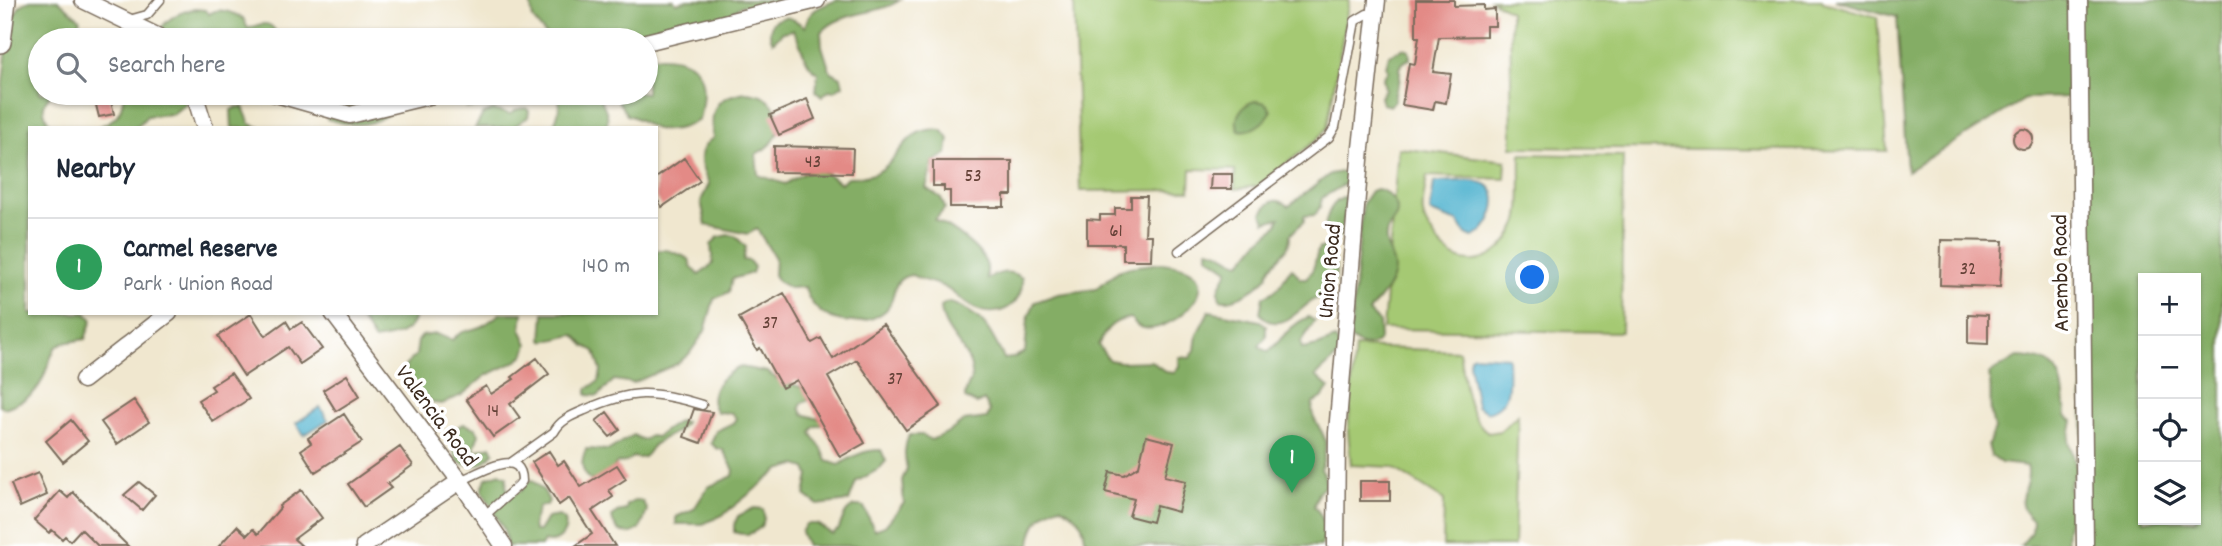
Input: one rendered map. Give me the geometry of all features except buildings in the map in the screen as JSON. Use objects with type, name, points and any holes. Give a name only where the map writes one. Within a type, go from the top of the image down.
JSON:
[{"type":"street","points":[[0,42],[5,0]]},
{"type":"street","points":[[83,0],[140,28]]},
{"type":"street","points":[[658,39],[817,0]]},
{"type":"street","name":"Anembo Road","points":[[2079,0],[2085,546]]},
{"type":"street","name":"Union Road","points":[[1336,546],[1336,433],[1376,6]]},
{"type":"street","points":[[198,105],[204,126]]},
{"type":"street","points":[[315,105],[350,115],[392,105]]},
{"type":"street","points":[[83,380],[166,315]]},
{"type":"street","name":"Valencia Road","points":[[335,315],[460,481],[505,546]]},
{"type":"street","points":[[364,546],[460,481]]},
{"type":"lane","points":[[126,21],[147,15],[160,0]]},
{"type":"lane","points":[[1179,251],[1329,137],[1335,127],[1355,21],[1376,6]]},
{"type":"lane","points":[[460,481],[512,462],[554,432],[571,415],[618,396],[652,393],[702,405]]},
{"type":"lane","points":[[484,516],[522,481],[520,468],[512,462]]},
{"type":"green space","points":[[30,0],[58,0],[80,19],[78,28],[28,28],[28,105],[45,105],[47,120],[52,126],[28,126],[28,315],[88,315],[92,320],[85,339],[63,343],[55,348],[35,392],[5,408],[0,406],[0,107],[10,21],[20,6]]},
{"type":"green space","points":[[530,0],[674,0],[676,3],[687,0],[801,0],[756,8],[742,5],[725,18],[695,20],[673,31],[658,31],[658,28],[540,28],[533,19]]},
{"type":"green space","points":[[837,0],[900,0],[881,9],[838,20],[821,33],[830,71],[841,77],[843,85],[822,96],[816,91],[818,73],[806,59],[793,30],[783,32],[773,42],[770,32],[773,22],[783,18],[790,18],[805,27],[812,12]]},
{"type":"green space","points":[[1074,0],[1349,0],[1327,128],[1315,141],[1258,186],[1235,189],[1235,170],[1191,169],[1190,190],[1080,191]]},
{"type":"green space","points":[[1491,0],[1822,0],[1877,17],[1887,151],[1512,147],[1510,11]]},
{"type":"green space","points":[[1835,0],[2222,0],[2222,546],[2085,546],[2078,97],[2027,98],[1907,171],[1897,17]]},
{"type":"green space","points":[[205,10],[209,14],[222,10],[230,12],[243,18],[248,28],[162,28],[165,23],[185,11]]},
{"type":"green space","points":[[264,24],[273,28],[251,28]]},
{"type":"green space","points":[[1404,48],[1409,50],[1410,59],[1401,66],[1395,100],[1390,106],[1382,104],[1380,97],[1385,89],[1383,78],[1388,71],[1386,67],[1389,55]]},
{"type":"green space","points":[[658,57],[680,60],[697,70],[703,90],[699,120],[678,129],[662,130],[658,129],[658,126],[649,126],[627,115],[621,105],[658,105]]},
{"type":"green space","points":[[747,92],[760,94],[768,100],[776,110],[779,122],[772,142],[756,154],[758,175],[785,184],[804,173],[815,171],[827,174],[841,183],[847,177],[870,175],[881,170],[917,134],[928,130],[942,130],[949,139],[947,154],[933,162],[926,188],[941,198],[945,208],[935,220],[957,233],[980,253],[987,267],[987,279],[1004,272],[1022,278],[1022,288],[1014,303],[1001,311],[983,311],[970,306],[946,288],[912,275],[899,280],[885,311],[863,321],[838,320],[817,308],[809,299],[805,287],[790,288],[778,281],[774,275],[775,258],[757,229],[748,234],[706,225],[701,201],[709,184],[703,171],[701,153],[707,142],[713,138],[712,118],[717,105],[728,97]]},
{"type":"green space","points":[[1255,101],[1266,104],[1271,112],[1257,126],[1239,130],[1237,120],[1240,112]]},
{"type":"green space","points":[[184,105],[173,114],[147,116],[138,126],[100,126],[117,116],[121,107]]},
{"type":"green space","points":[[325,105],[401,105],[366,124],[327,119]]},
{"type":"green space","points":[[468,105],[490,105],[481,107],[467,108]]},
{"type":"green space","points":[[560,105],[604,105],[607,114],[606,126],[553,126]]},
{"type":"green space","points":[[243,107],[250,124],[256,126],[232,126],[231,110]]},
{"type":"green space","points":[[526,108],[529,111],[528,117],[515,126],[476,126],[483,114],[493,110],[510,114]]},
{"type":"green space","points":[[1398,148],[1506,161],[1505,179],[1427,176],[1423,205],[1426,223],[1445,250],[1456,258],[1468,261],[1490,256],[1501,248],[1517,224],[1521,201],[1521,154],[1623,156],[1621,332],[1383,329]]},
{"type":"green space","points":[[1330,174],[1348,174],[1350,181],[1322,198],[1315,215],[1304,216],[1304,221],[1290,235],[1287,247],[1267,277],[1239,297],[1220,299],[1220,288],[1228,270],[1208,256],[1208,249],[1240,263],[1274,228],[1280,218],[1265,222],[1262,213],[1267,205],[1280,201],[1289,206]]},
{"type":"green space","points":[[1376,189],[1388,195],[1396,206],[1396,216],[1386,236],[1394,271],[1389,286],[1369,312],[1379,322],[1380,339],[1365,346],[1350,338],[1363,203],[1371,191]]},
{"type":"green space","points":[[1345,197],[1346,210],[1340,238],[1336,240],[1325,227],[1326,222],[1333,205]]},
{"type":"green space","points":[[735,236],[746,247],[743,260],[749,261],[754,267],[752,273],[732,279],[729,292],[714,299],[705,331],[689,354],[677,364],[633,383],[614,380],[598,396],[587,395],[587,389],[599,381],[601,371],[595,351],[585,346],[575,335],[542,340],[544,315],[658,315],[658,250],[668,250],[689,259],[699,275],[713,264],[711,245],[717,238]]},
{"type":"green space","points":[[1319,248],[1327,248],[1336,266],[1335,280],[1329,292],[1285,320],[1272,322],[1266,319],[1260,313],[1263,297],[1279,287],[1292,268],[1300,278],[1306,278],[1314,267]]},
{"type":"green space","points":[[1161,263],[1188,269],[1198,277],[1200,286],[1197,297],[1179,316],[1155,328],[1140,327],[1131,318],[1114,323],[1098,345],[1109,360],[1151,361],[1166,372],[1174,373],[1179,366],[1179,357],[1190,358],[1195,350],[1197,334],[1209,311],[1260,321],[1266,326],[1266,337],[1259,346],[1268,352],[1291,328],[1308,317],[1315,321],[1301,342],[1302,349],[1335,339],[1340,346],[1339,355],[1316,376],[1329,388],[1322,398],[1313,403],[1312,409],[1325,444],[1321,469],[1326,485],[1318,493],[1314,506],[1324,524],[1321,546],[1085,546],[1080,522],[1060,506],[1047,512],[1038,521],[1032,532],[1030,546],[807,546],[801,532],[806,524],[817,524],[832,534],[839,529],[847,511],[854,506],[864,507],[874,530],[885,526],[904,503],[902,480],[907,469],[905,452],[909,435],[922,435],[931,440],[964,421],[987,418],[990,411],[984,400],[977,404],[965,398],[972,375],[970,363],[945,324],[941,306],[948,302],[976,316],[994,338],[1004,359],[1012,358],[1025,352],[1028,318],[1035,302],[1058,294],[1096,289],[1118,271]]},
{"type":"green space","points":[[358,315],[415,315],[410,326],[401,334],[374,340]]},
{"type":"green space","points":[[498,315],[523,315],[521,329],[528,344],[525,353],[519,360],[485,376],[462,395],[442,404],[433,403],[408,378],[405,366],[416,355],[418,341],[422,336],[436,334],[452,340],[463,332],[482,326]]},
{"type":"green space","points":[[1355,347],[1459,351],[1470,407],[1481,426],[1489,433],[1500,431],[1518,415],[1514,546],[1443,546],[1444,500],[1392,467],[1351,465],[1348,431]]},
{"type":"green space","points":[[2017,357],[2043,361],[2057,372],[2061,381],[2066,416],[2073,421],[2069,442],[2077,469],[2069,485],[2072,503],[2067,546],[2020,546],[2032,532],[2033,521],[2022,507],[2027,466],[2001,463],[1991,456],[1988,445],[1995,429],[1991,415],[1989,374]]},
{"type":"green space","points":[[741,367],[767,372],[777,379],[812,391],[811,399],[802,403],[800,408],[803,414],[825,421],[814,427],[811,433],[827,461],[839,465],[859,454],[881,450],[886,461],[879,469],[856,482],[849,501],[818,505],[805,495],[809,475],[806,468],[796,465],[779,470],[723,515],[703,524],[676,524],[676,517],[694,509],[708,487],[733,476],[734,470],[723,450],[711,443],[716,431],[733,423],[736,418],[732,413],[717,412],[712,398],[722,379]]},
{"type":"green space","points":[[679,421],[685,422],[675,432],[655,444],[644,457],[633,457],[626,462],[617,463],[600,480],[590,480],[584,473],[582,461],[586,449],[609,450],[633,435],[643,440],[650,436],[657,437]]},
{"type":"green space","points":[[464,424],[476,428],[479,434],[474,448],[476,451],[491,446],[494,452],[486,461],[474,465],[458,462],[451,440],[454,431]]},
{"type":"green space","points":[[500,473],[507,477],[506,487],[512,494],[521,491],[527,482],[532,480],[544,491],[549,501],[547,505],[539,507],[533,523],[534,531],[539,531],[547,518],[559,516],[565,520],[566,525],[558,540],[544,541],[541,546],[507,546],[504,530],[482,490],[486,478]]},
{"type":"green space","points":[[636,500],[642,501],[647,510],[643,523],[632,533],[623,532],[616,527],[612,517],[617,512],[626,510],[627,505]]},
{"type":"green space","points":[[754,508],[763,509],[761,526],[752,533],[734,532],[738,516]]},
{"type":"water","points":[[1473,181],[1485,184],[1491,189],[1495,204],[1484,229],[1472,237],[1466,234],[1458,222],[1430,212],[1434,182]]},
{"type":"water","points":[[1470,357],[1508,357],[1506,398],[1496,409],[1487,412],[1477,406],[1469,363]]},
{"type":"water","points":[[320,407],[328,420],[304,435],[296,423]]},
{"type":"place","name":"Carmel Reserve","points":[[1292,493]]}]
